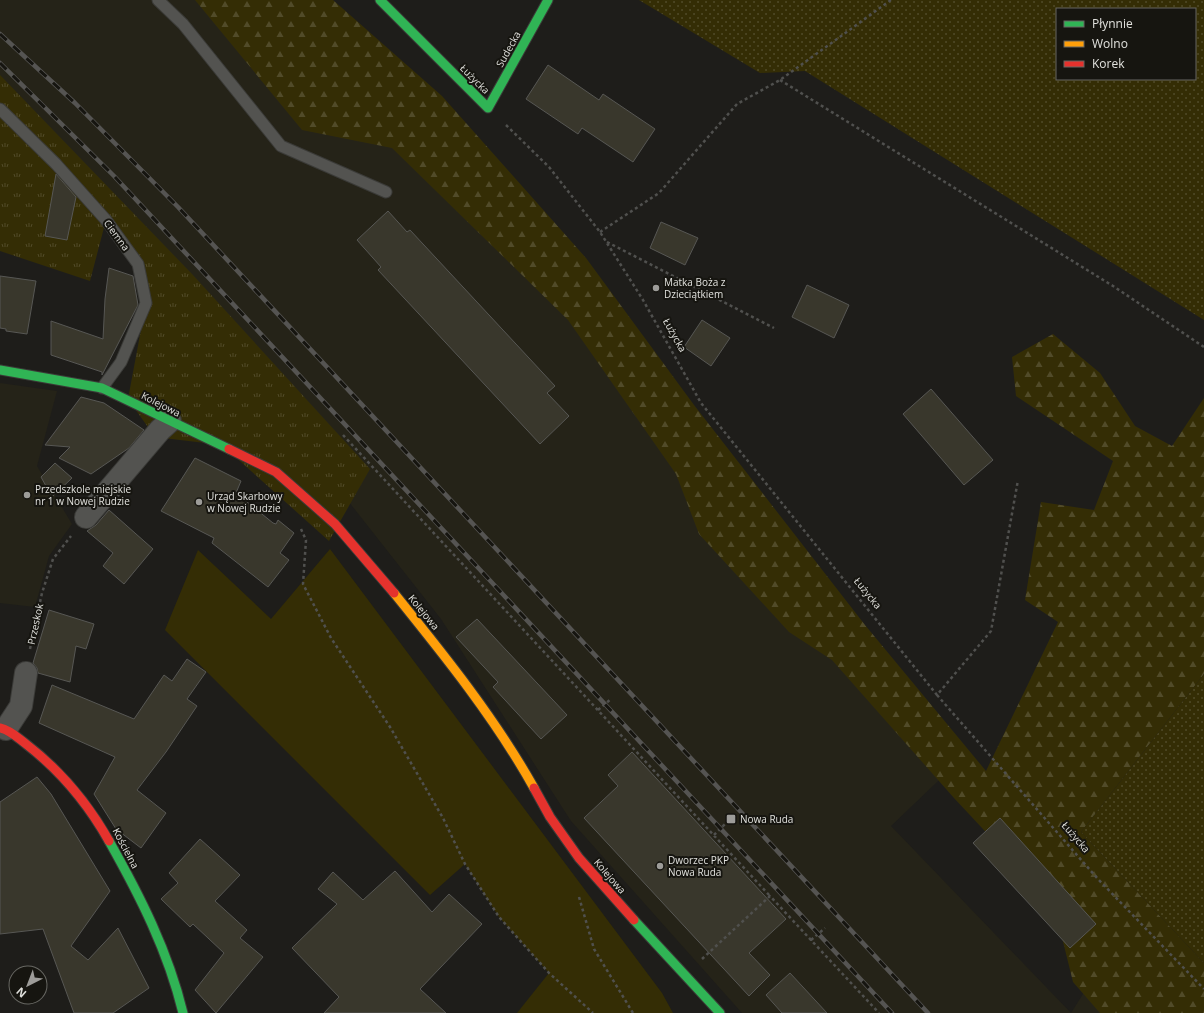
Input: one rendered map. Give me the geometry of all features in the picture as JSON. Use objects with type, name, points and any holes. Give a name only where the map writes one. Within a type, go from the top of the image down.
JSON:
[{"type":"street","name":"Łużycka","points":[[380,0],[488,108]]},
{"type":"street","name":"Sudecka","points":[[488,108],[548,0]]},
{"type":"street","name":"Kolejowa","points":[[0,370],[102,388],[276,472],[336,524],[455,668],[523,768],[550,818],[580,858],[640,927],[720,1013]]},
{"type":"street","points":[[80,524],[160,430],[170,421]]},
{"type":"street","points":[[3,728],[21,706],[26,673]]},
{"type":"street","name":"Kościelna","points":[[3,728],[41,756],[72,786],[104,830],[148,914],[167,956],[183,1013]]},
{"type":"lane","points":[[158,0],[182,24],[280,146],[386,192]]},
{"type":"lane","name":"Ciemna","points":[[0,109],[56,164],[106,220],[138,264],[146,303],[121,362],[102,388]]},
{"type":"path","points":[[600,232],[659,194],[736,104],[780,80],[891,0]]},
{"type":"path","points":[[780,80],[1107,282],[1204,347]]},
{"type":"path","name":"Łużycka","points":[[488,108],[549,167],[600,232],[643,300],[701,403],[937,695],[1097,878],[1204,989]]},
{"type":"path","points":[[606,242],[774,328]]},
{"type":"path","points":[[343,434],[879,1013]]},
{"type":"path","points":[[937,695],[991,630],[1018,480]]},
{"type":"path","name":"Przeskok","points":[[26,673],[42,594],[53,559],[80,524]]},
{"type":"path","points":[[300,527],[306,540],[303,584],[330,638],[390,727],[443,818],[465,864],[499,917],[549,973],[593,1013]]},
{"type":"path","points":[[598,710],[611,699]]},
{"type":"path","points":[[714,835],[726,823]]},
{"type":"path","points":[[580,858],[579,902],[594,949],[633,1013]]},
{"type":"path","points":[[685,975],[770,896]]},
{"type":"path","points":[[811,940],[825,928]]},
{"type":"shaded area","points":[[0,0],[286,0],[958,762],[891,826],[1071,1013],[742,1013],[571,821],[441,619],[216,333],[0,95]]},
{"type":"shaded area","name":"Przedszkole miejskie nr 1 w Nowej Rudzie","points":[[0,383],[57,391],[37,466],[72,524],[49,556],[35,607],[0,603]]},
{"type":"shaded area","points":[[1122,932],[1204,1013],[1071,1013]]},
{"type":"green space","points":[[195,0],[333,0],[442,96],[586,258],[694,405],[865,625],[986,771],[1058,622],[1025,600],[1041,502],[1094,510],[1113,461],[1016,396],[1012,357],[1053,334],[1100,373],[1135,426],[1172,446],[1204,398],[1204,674],[1081,832],[1204,963],[1204,1013],[1100,1013],[1073,982],[1054,905],[954,798],[832,660],[789,632],[699,534],[676,474],[568,320],[392,148],[302,130]]},
{"type":"green space","points":[[639,0],[1204,0],[1204,320],[805,71],[760,73]]},
{"type":"green space","points":[[0,75],[192,274],[370,469],[329,541],[222,445],[155,437],[128,399],[146,303],[138,264],[106,220],[90,281],[0,251]]},
{"type":"green space","points":[[330,549],[662,993],[673,1013],[517,1013],[549,973],[499,917],[465,864],[430,895],[165,630],[198,550],[271,619]]},
{"type":"green space","points":[[1204,674],[1204,963],[1081,832]]},
{"type":"building","points":[[548,65],[599,100],[603,94],[655,129],[633,162],[582,128],[578,134],[526,99]]},
{"type":"building","points":[[56,174],[76,197],[67,240],[45,236]]},
{"type":"building","points":[[388,211],[407,232],[410,230],[555,386],[547,393],[569,416],[540,444],[378,270],[381,267],[357,240]]},
{"type":"building","points":[[661,222],[698,238],[685,265],[650,248]]},
{"type":"building","points":[[109,268],[133,276],[138,305],[102,375],[102,372],[51,355],[51,321],[103,339],[105,299]]},
{"type":"building","points":[[0,276],[36,281],[27,334],[6,331],[6,329],[0,328]]},
{"type":"building","points":[[807,285],[849,305],[834,338],[792,317]]},
{"type":"building","points":[[702,320],[730,338],[711,366],[684,347]]},
{"type":"building","points":[[931,389],[993,460],[964,485],[903,414]]},
{"type":"building","points":[[81,397],[104,403],[144,430],[129,448],[91,474],[59,458],[70,447],[45,445]]},
{"type":"building","points":[[195,458],[241,481],[236,493],[273,523],[276,524],[278,520],[294,533],[280,553],[289,560],[268,587],[212,543],[214,538],[161,511]]},
{"type":"building","points":[[55,463],[72,478],[52,497],[41,477]]},
{"type":"building","points":[[109,510],[153,549],[124,584],[103,566],[113,553],[87,531],[96,525]]},
{"type":"building","points":[[49,610],[94,624],[86,649],[76,646],[70,682],[38,673],[37,668],[33,663]]},
{"type":"building","points":[[477,619],[567,715],[541,739],[493,687],[498,682],[456,637]]},
{"type":"building","points":[[187,659],[206,672],[187,699],[197,706],[166,752],[137,790],[166,813],[141,848],[116,829],[94,794],[115,757],[39,723],[52,685],[134,719],[164,675],[172,681]]},
{"type":"building","points":[[632,752],[786,919],[749,953],[770,975],[749,996],[584,818],[618,786],[608,775]]},
{"type":"building","points":[[37,777],[51,794],[110,891],[71,946],[88,960],[118,928],[149,988],[113,1013],[74,1013],[43,929],[0,934],[0,802]]},
{"type":"building","points":[[1000,818],[1096,924],[1070,948],[973,843]]},
{"type":"building","points":[[200,839],[240,875],[215,901],[247,930],[240,938],[263,957],[216,1013],[195,990],[224,953],[193,924],[190,927],[161,899],[178,883],[169,873]]},
{"type":"building","points":[[395,871],[432,912],[449,894],[482,924],[420,989],[446,1013],[324,1013],[339,997],[292,948],[337,904],[318,889],[333,872],[363,900]]},
{"type":"building","points":[[790,973],[827,1013],[782,1013],[766,995]]},
{"type":"railway","points":[[0,34],[75,103],[178,207],[928,1013]]},
{"type":"railway","points":[[0,63],[114,176],[892,1013]]},
{"type":"traffic: fast","points":[[380,0],[488,108],[548,0]]},
{"type":"traffic: fast","points":[[0,370],[102,388],[229,449]]},
{"type":"traffic: fast","points":[[109,841],[132,882],[152,924],[177,990],[183,1013]]},
{"type":"traffic: fast","points":[[634,920],[720,1013]]},
{"type":"traffic: slow","points":[[394,593],[450,663],[486,712],[519,762],[534,788]]},
{"type":"traffic: jam","points":[[229,449],[276,472],[335,524],[394,593]]},
{"type":"traffic: jam","points":[[0,728],[7,730],[39,754],[62,776],[92,813],[109,841]]},
{"type":"traffic: jam","points":[[534,788],[550,817],[579,858],[634,920]]},
{"type":"place","name":"Matka Boża z Dzieciątkiem","points":[[656,288]]},
{"type":"place","name":"Przedszkole miejskie nr 1 w Nowej Rudzie","points":[[27,495]]},
{"type":"place","name":"Urząd Skarbowy w Nowej Rudzie","points":[[199,502]]},
{"type":"place","name":"Nowa Ruda","points":[[731,819]]},
{"type":"place","name":"Dworzec PKP Nowa Ruda","points":[[660,866]]}]
